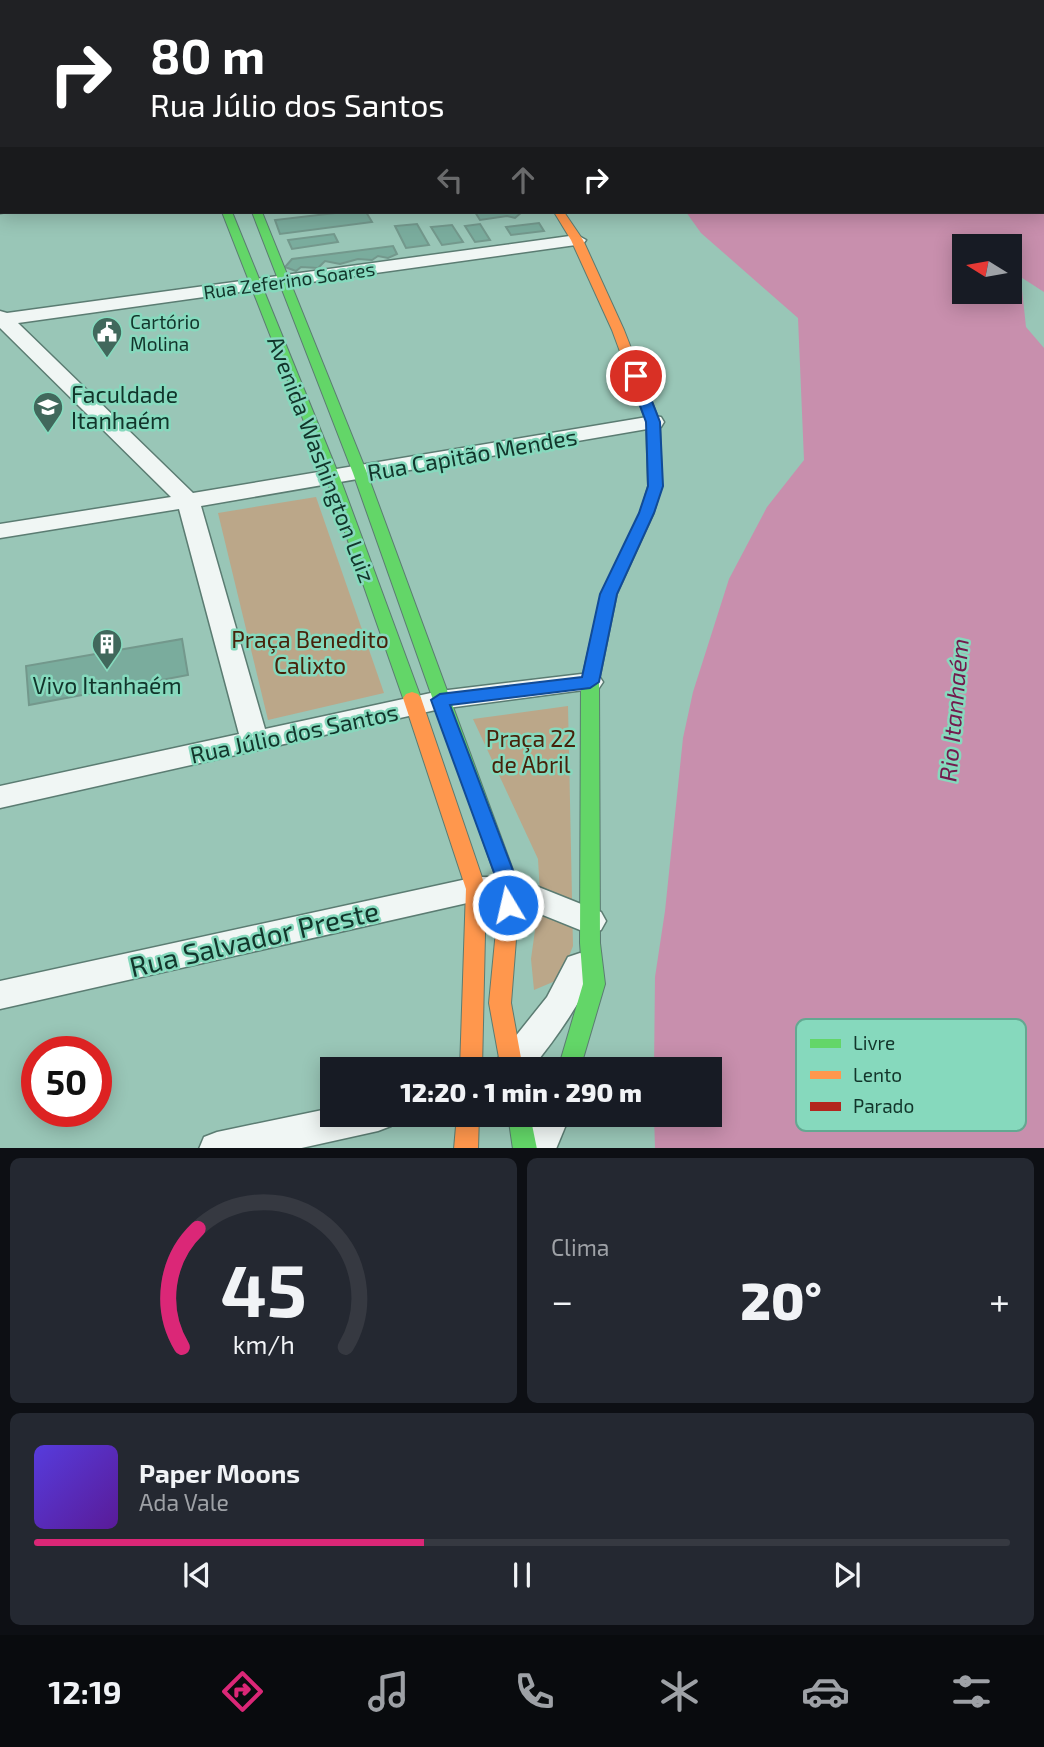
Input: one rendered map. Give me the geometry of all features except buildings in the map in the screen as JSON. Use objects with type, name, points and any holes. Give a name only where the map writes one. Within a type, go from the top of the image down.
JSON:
[{"type":"main road","name":"Avenida Washington Luiz","points":[[228,214],[333,478],[428,703]]},
{"type":"main road","name":"Avenida Washington Luiz","points":[[258,214],[360,473],[428,703]]},
{"type":"main road","points":[[560,214],[577,240],[618,330],[653,422],[655,486],[647,513],[608,594],[590,682],[590,932],[594,984],[573,1057]]},
{"type":"main road","points":[[428,703],[476,889],[471,1057]]},
{"type":"main road","points":[[428,703],[510,889],[500,1003],[509,1057]]},
{"type":"main road","points":[[466,1148],[468,1127]]},
{"type":"main road","points":[[521,1127],[525,1148]]},
{"type":"street","name":"Rua Zeferino Soares","points":[[1,319],[577,240]]},
{"type":"street","points":[[1,319],[188,501],[255,741]]},
{"type":"street","name":"Rua Capitão Mendes","points":[[0,531],[333,478],[653,422]]},
{"type":"street","name":"Rua Júlio dos Santos","points":[[0,797],[428,703],[590,682]]},
{"type":"street","name":"Rua Salvador Preste","points":[[0,995],[476,889],[510,889]]},
{"type":"street","points":[[510,889],[590,932],[574,982],[543,1030],[521,1057]]},
{"type":"street","points":[[222,1148],[321,1127]]},
{"type":"street","points":[[538,1148],[547,1127]]},
{"type":"green space","name":"Praça Benedito Calixto","points":[[316,497],[384,693],[268,720],[218,513]]},
{"type":"green space","name":"Praça 22 de Abril","points":[[568,706],[573,946],[560,979],[534,990],[531,959],[540,894],[538,859],[473,719]]},
{"type":"water","name":"Rio Itanhaém","points":[[687,214],[1044,214],[1044,292],[1022,278],[1022,234],[952,234],[952,304],[1022,304],[1022,289],[1026,327],[1044,348],[1044,1148],[655,1148],[654,1127],[722,1127],[722,1057],[654,1057],[655,977],[665,911],[683,738],[693,692],[729,579],[767,507],[804,460],[798,318],[701,233]]},
{"type":"traffic: fast","points":[[228,214],[333,478],[412,698]]},
{"type":"traffic: fast","points":[[258,214],[360,473],[506,878]]},
{"type":"traffic: fast","points":[[573,1057],[594,984],[590,943],[590,682],[609,594],[647,513],[655,486],[654,454]]},
{"type":"traffic: fast","points":[[521,1127],[525,1148]]},
{"type":"traffic: slow","points":[[560,214],[577,240],[618,330],[653,422],[654,454]]},
{"type":"traffic: slow","points":[[412,698],[476,889],[471,1057]]},
{"type":"traffic: slow","points":[[506,878],[510,889],[500,1003],[510,1057]]},
{"type":"traffic: slow","points":[[466,1148],[467,1127]]},
{"type":"place","name":"Cartório Molina","points":[[107,359]]},
{"type":"place","name":"Faculdade Itanhaém","points":[[48,434]]},
{"type":"place","name":"Vivo Itanhaém","points":[[107,671]]},
{"type":"route","points":[[508,905],[510,889],[440,700],[590,682],[608,594],[647,513],[655,486],[653,422],[636,376]]}]
